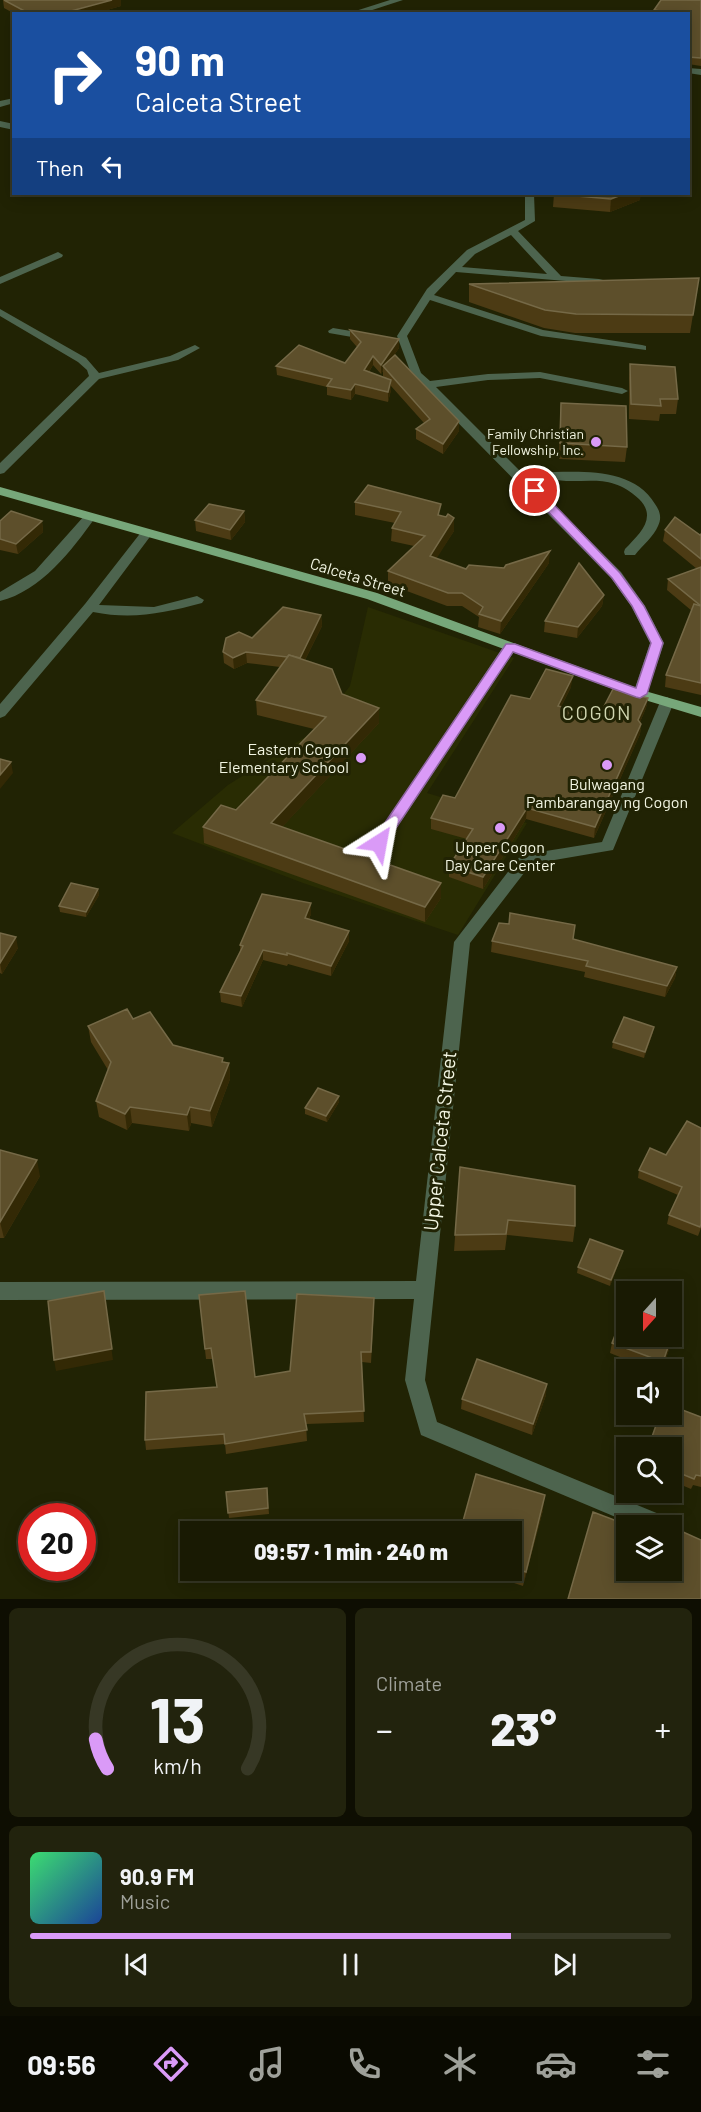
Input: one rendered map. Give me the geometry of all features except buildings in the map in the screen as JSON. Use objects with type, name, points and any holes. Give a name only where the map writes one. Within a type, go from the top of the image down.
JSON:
[{"type":"main road","name":"Calceta Street","points":[[0,491],[89,518],[372,596],[640,694],[701,712]]},
{"type":"street","points":[[356,0],[382,12]]},
{"type":"street","points":[[358,12],[399,0]]},
{"type":"street","points":[[333,331],[394,341],[402,336],[428,296],[471,252],[530,221],[529,195]]},
{"type":"street","points":[[512,231],[524,241],[549,272],[557,277]]},
{"type":"street","points":[[0,281],[58,255]]},
{"type":"street","points":[[454,269],[557,277],[585,282],[608,282]]},
{"type":"street","points":[[428,296],[541,333],[642,348]]},
{"type":"street","points":[[0,312],[82,360],[92,369],[94,377]]},
{"type":"street","points":[[394,341],[427,386],[616,575],[638,606],[657,643],[640,694]]},
{"type":"street","points":[[0,470],[94,377],[174,358],[195,348]]},
{"type":"street","points":[[427,386],[488,377],[540,375],[622,392]]},
{"type":"street","points":[[554,476],[578,475],[612,480],[636,488],[645,495],[654,512],[652,525],[630,552]]},
{"type":"street","points":[[0,597],[18,590],[39,576],[89,518]]},
{"type":"street","points":[[0,713],[90,607],[146,534]]},
{"type":"street","points":[[90,607],[110,611],[154,611],[197,600]]},
{"type":"street","points":[[379,843],[510,647]]},
{"type":"street","name":"Upper Calceta Street","points":[[638,1515],[428,1428],[415,1380],[462,942],[526,859],[608,846],[667,702]]},
{"type":"street","points":[[0,1291],[424,1290]]},
{"type":"shaded area","name":"Eastern Cogon Elementary School","points":[[368,607],[514,658],[427,793],[527,823],[458,935],[303,883],[172,833],[228,785],[315,731],[350,686]]},
{"type":"place","name":"Family Christian Fellowship, Inc.","points":[[596,442]]},
{"type":"place","name":"Eastern Cogon Elementary School","points":[[361,758]]},
{"type":"place","name":"Bulwagang Pambarangay ng Cogon","points":[[607,765]]},
{"type":"place","name":"Upper Cogon Day Care Center","points":[[500,828]]},
{"type":"district","name":"COGON","points":[[597,713]]},
{"type":"route","points":[[379,843],[510,647],[640,694],[657,643],[638,606],[616,575],[535,491]]}]
